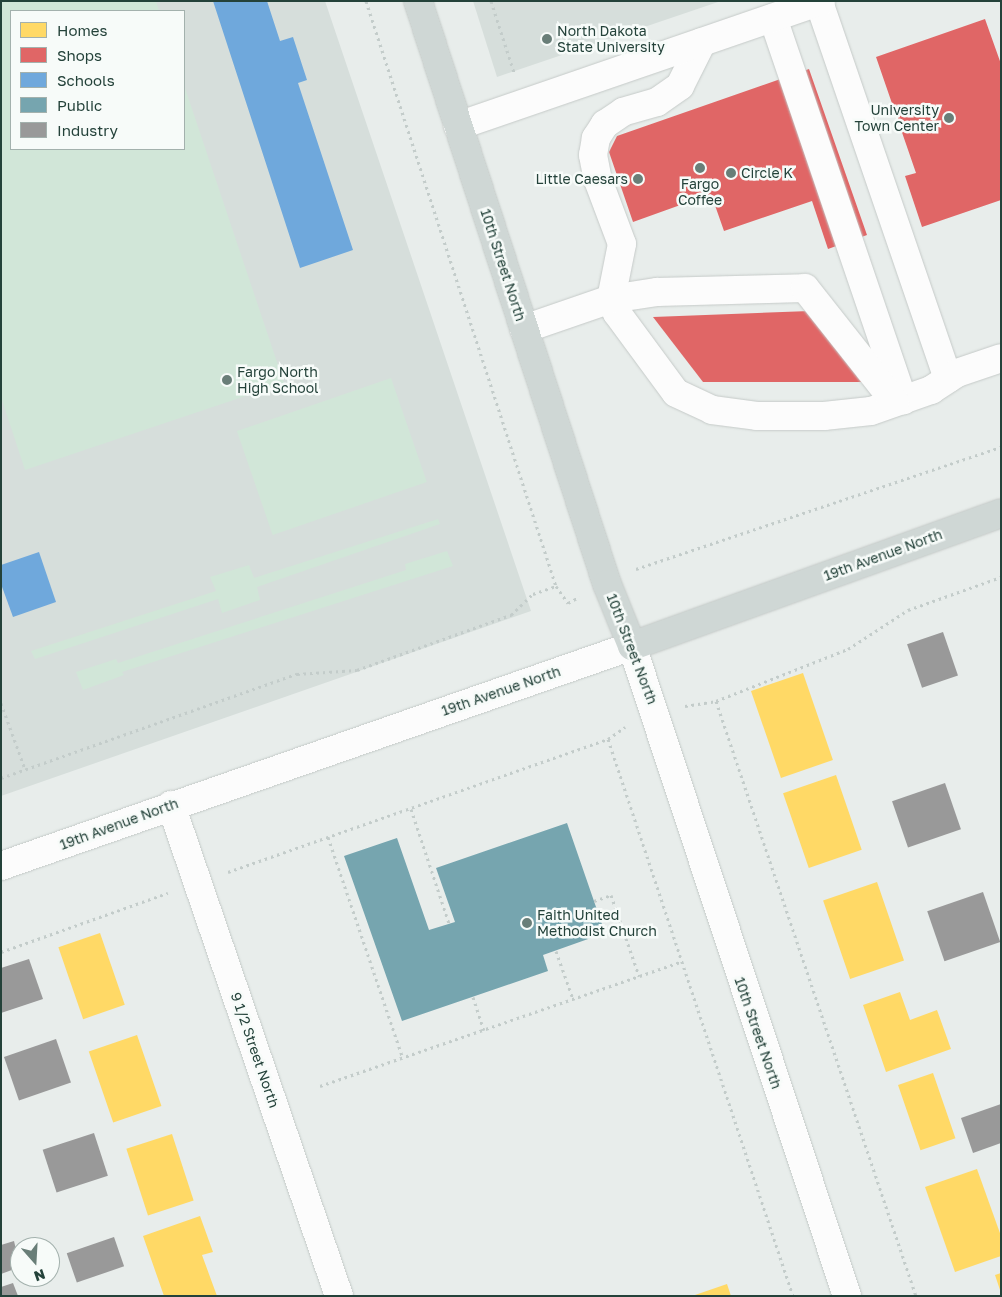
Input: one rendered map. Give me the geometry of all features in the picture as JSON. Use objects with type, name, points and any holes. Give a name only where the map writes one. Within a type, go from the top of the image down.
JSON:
[{"type":"main road","name":"10th Street North","points":[[418,1],[607,584],[632,646]]},
{"type":"main road","name":"19th Avenue North","points":[[632,646],[1001,513]]},
{"type":"street","points":[[458,126],[820,2],[948,379]]},
{"type":"street","points":[[773,18],[899,401]]},
{"type":"street","points":[[702,42],[680,86],[657,102],[624,112],[605,124],[596,138],[593,156],[598,180],[622,244],[611,299],[617,313],[676,393],[712,410],[757,416],[824,416],[871,411],[931,390],[948,379],[1001,358]]},
{"type":"street","points":[[524,329],[611,299],[656,292],[805,288],[899,401]]},
{"type":"street","name":"10th Street North","points":[[632,646],[657,715],[742,987],[847,1296]]},
{"type":"street","name":"19th Avenue North","points":[[1,866],[171,805],[632,646]]},
{"type":"street","name":"9 1/2 Street North","points":[[171,805],[338,1296]]},
{"type":"path","points":[[366,1],[556,586],[568,603],[669,558],[1001,447]]},
{"type":"path","points":[[491,1],[524,103]]},
{"type":"path","points":[[1,952],[608,739],[623,728],[657,715],[716,701],[848,649],[908,610],[1001,577]]},
{"type":"path","points":[[1,778],[297,674],[357,670],[511,615],[533,594],[556,586]]},
{"type":"path","points":[[716,701],[916,1296]]},
{"type":"path","points":[[1,702],[25,769]]},
{"type":"path","points":[[608,739],[680,962],[793,1296]]},
{"type":"path","points":[[411,809],[450,924]]},
{"type":"path","points":[[328,837],[403,1058]]},
{"type":"path","points":[[594,901],[611,895],[639,976]]},
{"type":"path","points":[[556,951],[573,999]]},
{"type":"path","points":[[320,1086],[680,962]]},
{"type":"path","points":[[473,997],[484,1030]]},
{"type":"shaded area","name":"Fargo North High School","points":[[1,1],[325,1],[531,611],[1,796]]},
{"type":"shaded area","name":"North Dakota State University","points":[[473,1],[721,1],[497,77]]},
{"type":"green space","points":[[1,1],[156,1],[159,10],[10,10],[10,150],[185,150],[185,88],[284,383],[25,470],[1,397]]},
{"type":"green space","points":[[391,378],[427,482],[273,535],[237,431]]},
{"type":"green space","points":[[438,519],[440,524],[257,587],[260,600],[222,613],[218,599],[35,659],[31,651],[216,591],[210,577],[249,565],[254,578]]},
{"type":"green space","points":[[447,551],[453,566],[122,672],[124,675],[83,690],[76,672],[116,659],[118,663],[406,570],[405,564]]},
{"type":"building: Homes","points":[[803,673],[833,760],[781,778],[751,691]]},
{"type":"building: Homes","points":[[836,775],[862,850],[809,868],[783,793]]},
{"type":"building: Homes","points":[[877,882],[904,960],[850,979],[823,901]]},
{"type":"building: Homes","points":[[100,933],[125,1005],[83,1019],[58,947]]},
{"type":"building: Homes","points":[[900,992],[910,1020],[937,1010],[951,1049],[886,1072],[863,1005]]},
{"type":"building: Homes","points":[[137,1035],[161,1106],[113,1123],[89,1052]]},
{"type":"building: Homes","points":[[933,1073],[955,1138],[920,1150],[898,1085]]},
{"type":"building: Homes","points":[[172,1134],[194,1201],[148,1215],[126,1149]]},
{"type":"building: Homes","points":[[977,1169],[1001,1236],[1001,1256],[955,1272],[925,1187]]},
{"type":"building: Homes","points":[[200,1216],[213,1252],[202,1255],[217,1296],[164,1296],[143,1236]]},
{"type":"building: Homes","points":[[1001,1273],[1001,1290],[1000,1290],[995,1275]]},
{"type":"building: Homes","points":[[727,1284],[731,1296],[695,1296],[695,1295]]},
{"type":"building: Shops","name":"University Town Center","points":[[985,19],[1001,64],[1001,200],[922,227],[905,176],[916,173],[876,57]]},
{"type":"building: Shops","name":"Circle K","points":[[809,69],[867,235],[828,249],[812,201],[724,231],[711,194],[633,222],[609,152],[617,136]]},
{"type":"building: Shops","points":[[810,311],[869,382],[703,382],[653,317]]},
{"type":"building: Schools","points":[[213,1],[267,1],[280,41],[293,37],[307,80],[298,83],[353,250],[300,268]]},
{"type":"building: Schools","points":[[39,552],[56,602],[13,617],[1,584],[1,565]]},
{"type":"building: Public","name":"Faith United Methodist Church","points":[[567,823],[605,933],[543,955],[548,971],[402,1021],[344,856],[397,838],[429,930],[455,922],[436,868]]},
{"type":"building: Industry","points":[[943,632],[958,675],[922,688],[907,644]]},
{"type":"building: Industry","points":[[945,783],[961,829],[908,848],[892,801]]},
{"type":"building: Industry","points":[[983,892],[1000,942],[944,961],[927,911]]},
{"type":"building: Industry","points":[[29,959],[43,999],[1,1013],[1,968]]},
{"type":"building: Industry","points":[[56,1039],[71,1082],[19,1100],[4,1057]]},
{"type":"building: Industry","points":[[1001,1104],[1001,1143],[973,1153],[961,1118]]},
{"type":"building: Industry","points":[[94,1133],[108,1176],[57,1192],[43,1150]]},
{"type":"building: Industry","points":[[114,1237],[124,1266],[77,1283],[67,1253]]},
{"type":"building: Industry","points":[[10,1242],[10,1271],[1,1274],[1,1245]]},
{"type":"building: Industry","points":[[10,1284],[10,1287],[15,1287],[18,1296],[1,1296],[1,1287]]},
{"type":"place","name":"North Dakota State University","points":[[547,39]]},
{"type":"place","name":"University Town Center","points":[[949,118]]},
{"type":"place","name":"Fargo Coffee","points":[[700,168]]},
{"type":"place","name":"Circle K","points":[[731,173]]},
{"type":"place","name":"Little Caesars","points":[[638,179]]},
{"type":"place","name":"Fargo North High School","points":[[227,380]]},
{"type":"place","name":"Faith United Methodist Church","points":[[527,923]]}]
